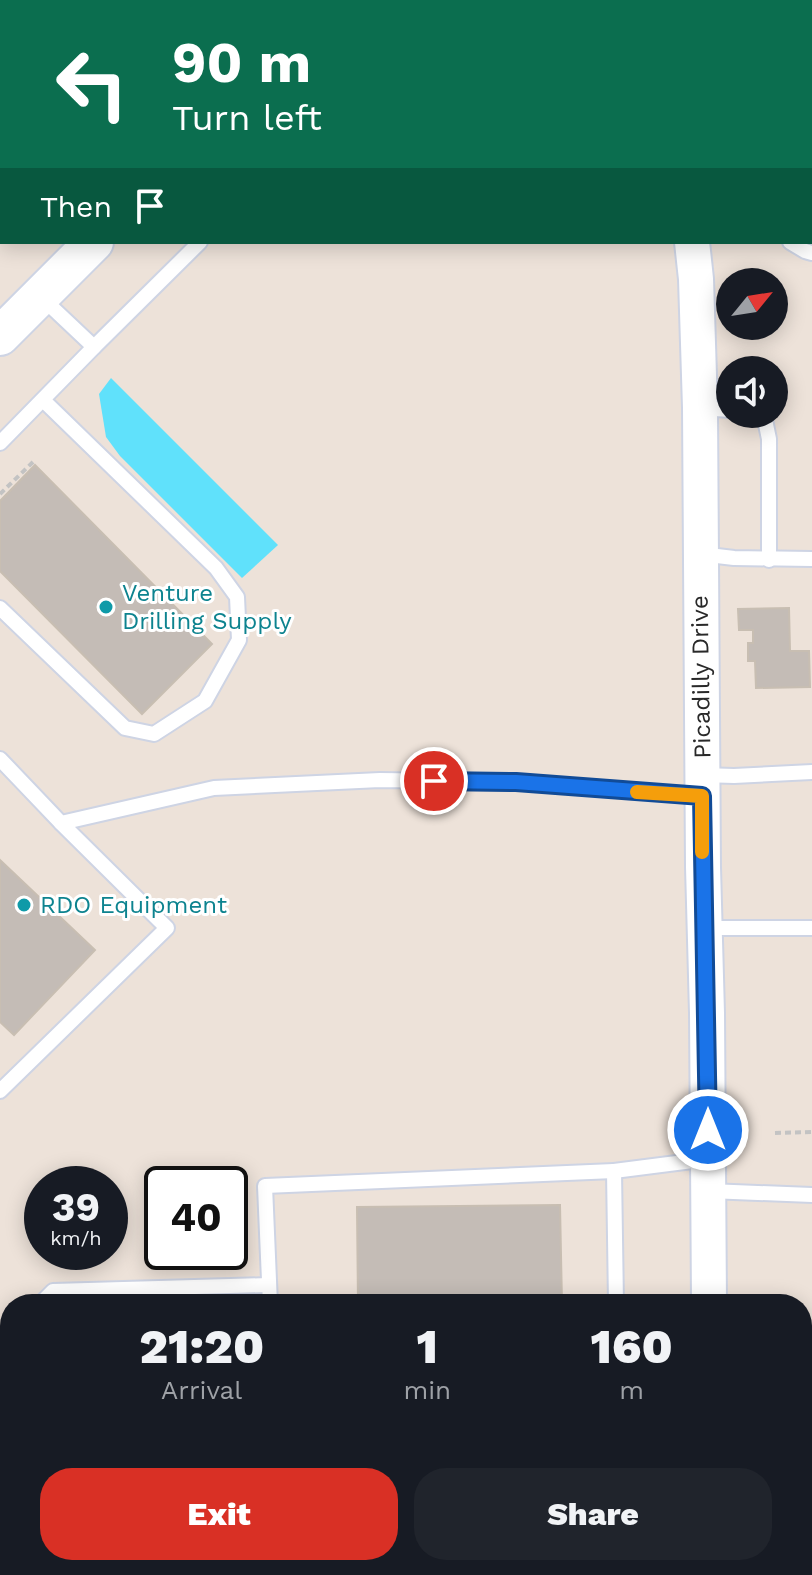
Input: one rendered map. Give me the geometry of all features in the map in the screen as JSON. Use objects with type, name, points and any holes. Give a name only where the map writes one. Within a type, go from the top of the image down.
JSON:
[{"type":"main road","points":[[0,336],[92,244]]},
{"type":"street","name":"Picadilly Drive","points":[[692,244],[715,409],[700,554],[709,1294]]},
{"type":"lane","points":[[0,443],[198,244]]},
{"type":"lane","points":[[793,244],[812,253]]},
{"type":"lane","points":[[40,296],[94,347]]},
{"type":"lane","points":[[0,608],[125,728],[154,734],[205,701],[239,640],[237,597],[216,568],[43,400]]},
{"type":"lane","points":[[767,428],[769,560]]},
{"type":"lane","points":[[700,554],[769,560],[812,559]]},
{"type":"lane","points":[[0,759],[167,928],[0,1091]]},
{"type":"lane","points":[[61,823],[214,788],[380,780],[702,786],[734,776],[812,772]]},
{"type":"lane","points":[[705,928],[812,928]]},
{"type":"lane","points":[[614,1171],[616,1294]]},
{"type":"lane","points":[[269,1294],[265,1186],[614,1171],[708,1175],[812,1195]]},
{"type":"lane","points":[[50,1294],[53,1291],[269,1285]]},
{"type":"path","points":[[0,494],[33,462]]},
{"type":"path","points":[[775,1133],[812,1132]]},
{"type":"water","points":[[111,378],[278,545],[242,578],[120,456],[106,437],[99,394]]},
{"type":"building","name":"Venture Drilling Supply","points":[[35,465],[212,644],[142,714],[0,571],[0,501]]},
{"type":"building","points":[[789,608],[790,651],[809,651],[810,687],[756,688],[755,661],[748,661],[748,643],[753,643],[753,630],[739,630],[738,609]]},
{"type":"building","name":"RDO Equipment","points":[[0,860],[95,950],[14,1035],[0,1022]]},
{"type":"building","points":[[560,1205],[562,1294],[358,1294],[357,1207]]},
{"type":"slow traffic","points":[[637,792],[702,796],[702,852]]},
{"type":"place","name":"Venture Drilling Supply","points":[[106,607]]},
{"type":"place","name":"RDO Equipment","points":[[24,905]]},
{"type":"route","points":[[434,781],[516,782],[702,796],[708,1130]]}]
